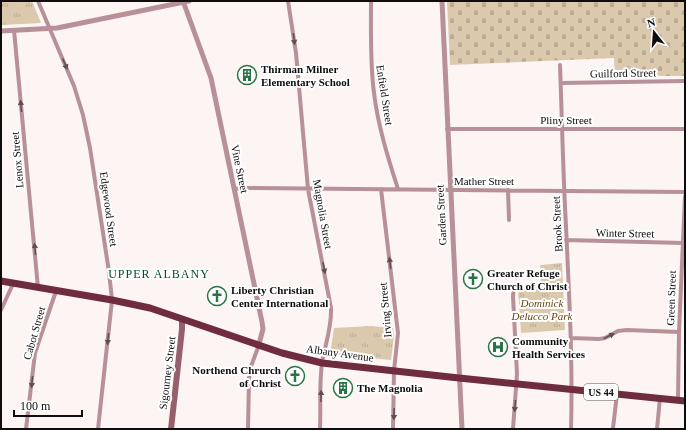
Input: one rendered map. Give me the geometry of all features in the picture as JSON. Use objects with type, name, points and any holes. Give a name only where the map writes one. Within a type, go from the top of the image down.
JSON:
[{"type":"highway","name":"Albany Avenue","points":[[1,281],[150,308],[286,354],[322,363],[681,400]]},
{"type":"main road","name":"Sigourney Street","points":[[171,429],[182,319]]},
{"type":"street","name":"Edgewood Street","points":[[38,1],[74,86],[83,115],[90,148],[112,300],[98,429]]},
{"type":"street","points":[[1,30],[50,28],[189,1]]},
{"type":"street","name":"Magnolia Street","points":[[288,1],[296,53],[308,189],[331,308],[331,321],[322,363],[320,429]]},
{"type":"street","name":"Enfield Street","points":[[371,1],[371,63],[374,94],[384,142],[398,189]]},
{"type":"street","name":"Garden Street","points":[[442,1],[462,429]]},
{"type":"street","name":"Vine Street","points":[[183,2],[210,73],[263,326],[259,344]]},
{"type":"street","name":"Lenox Street","points":[[14,30],[38,288]]},
{"type":"street","name":"Brook Street","points":[[560,65],[571,338],[572,429]]},
{"type":"street","name":"Guilford Street","points":[[561,82],[685,81]]},
{"type":"street","name":"Pliny Street","points":[[447,129],[685,129]]},
{"type":"street","name":"Mather Street","points":[[234,189],[685,192]]},
{"type":"street","name":"Irving Street","points":[[381,189],[398,333],[394,371],[393,429]]},
{"type":"street","points":[[508,190],[509,220]]},
{"type":"street","name":"Green Street","points":[[681,400],[682,339],[679,332],[685,196]]},
{"type":"street","name":"Winter Street","points":[[566,240],[683,243]]},
{"type":"street","points":[[1,310],[13,284]]},
{"type":"street","points":[[513,429],[517,384],[514,288]]},
{"type":"street","name":"Cabot Street","points":[[26,429],[35,353],[56,291]]},
{"type":"street","points":[[571,338],[599,340],[627,330],[679,332]]},
{"type":"street","points":[[248,429],[250,369],[259,344]]},
{"type":"street","points":[[613,428],[617,394]]},
{"type":"street","points":[[658,429],[660,398]]},
{"type":"green space","points":[[1,1],[32,1],[41,23],[1,25]]},
{"type":"green space","points":[[447,1],[685,1],[685,76],[615,76],[614,58],[450,65]]},
{"type":"green space","name":"Dominick Delucco Park","points":[[562,263],[565,330],[521,333],[518,288],[541,287],[540,265]]},
{"type":"green space","points":[[371,326],[393,328],[394,336],[391,360],[330,354],[334,328]]},
{"type":"place","name":"Thirman Milner Elementary School","points":[[247,75]]},
{"type":"place","name":"Greater Refuge Church of Christ","points":[[473,279]]},
{"type":"place","name":"Liberty Christian Center International","points":[[217,296]]},
{"type":"place","name":"Community Health Services","points":[[498,347]]},
{"type":"place","name":"Northend Chrurch of Christ","points":[[295,376]]},
{"type":"place","name":"The Magnolia","points":[[343,388]]},
{"type":"district","name":"UPPER ALBANY","points":[[159,274]]}]
